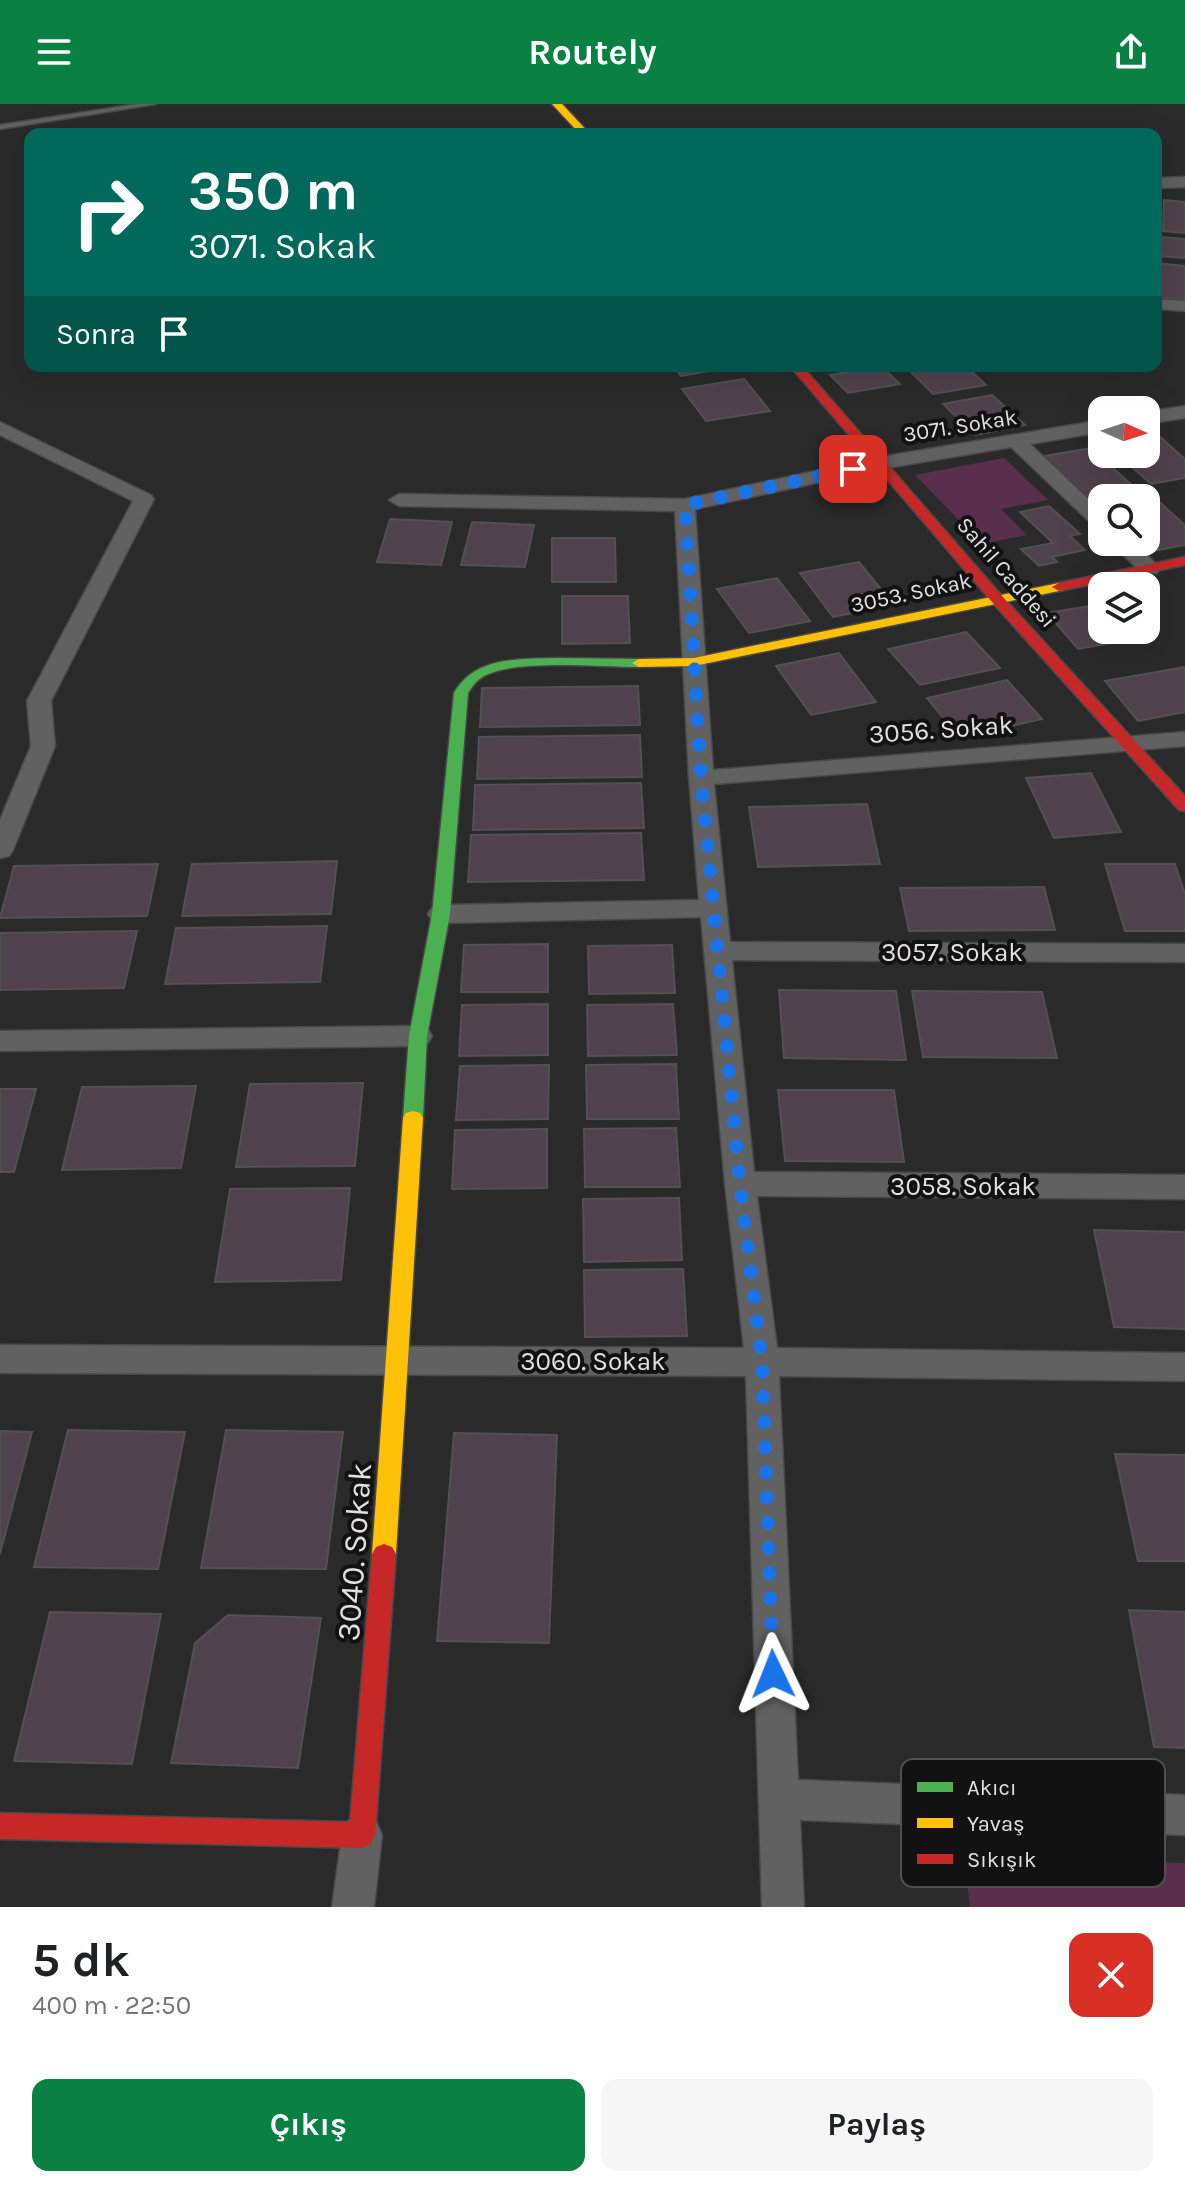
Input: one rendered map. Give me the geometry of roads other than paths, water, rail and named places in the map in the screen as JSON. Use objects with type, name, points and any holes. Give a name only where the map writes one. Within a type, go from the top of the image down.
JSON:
[{"type":"street","points":[[557,104],[579,128]]},
{"type":"street","points":[[1162,183],[1185,182]]},
{"type":"street","points":[[1162,304],[1185,306]]},
{"type":"street","name":"Sahil Caddesi","points":[[801,372],[997,599],[1185,806]]},
{"type":"street","points":[[1160,416],[1185,412]]},
{"type":"street","points":[[0,428],[144,499],[39,701],[43,746],[0,850]]},
{"type":"street","name":"3071. Sokak","points":[[399,500],[685,505],[881,463],[1088,428]]},
{"type":"street","points":[[1015,440],[1088,510]]},
{"type":"street","points":[[685,505],[701,778],[740,1184],[762,1362],[783,1907]]},
{"type":"street","points":[[1137,556],[1149,568]]},
{"type":"street","name":"3053. Sokak","points":[[441,914],[461,693],[467,681],[482,671],[507,665],[694,662],[1184,562]]},
{"type":"street","name":"3056. Sokak","points":[[701,778],[1185,739]]},
{"type":"street","points":[[441,914],[714,908]]},
{"type":"street","name":"3040. Sokak","points":[[362,1835],[399,1361],[418,1036],[441,914]]},
{"type":"street","name":"3057. Sokak","points":[[718,951],[1185,953]]},
{"type":"street","points":[[0,1041],[418,1036]]},
{"type":"street","name":"3058. Sokak","points":[[740,1184],[1185,1187]]},
{"type":"street","name":"3060. Sokak","points":[[0,1359],[1185,1367]]},
{"type":"street","points":[[778,1799],[901,1804]]},
{"type":"street","points":[[1165,1814],[1185,1815]]},
{"type":"street","points":[[0,1826],[362,1835],[353,1907]]},
{"type":"lane","points":[[0,127],[152,104]]}]
